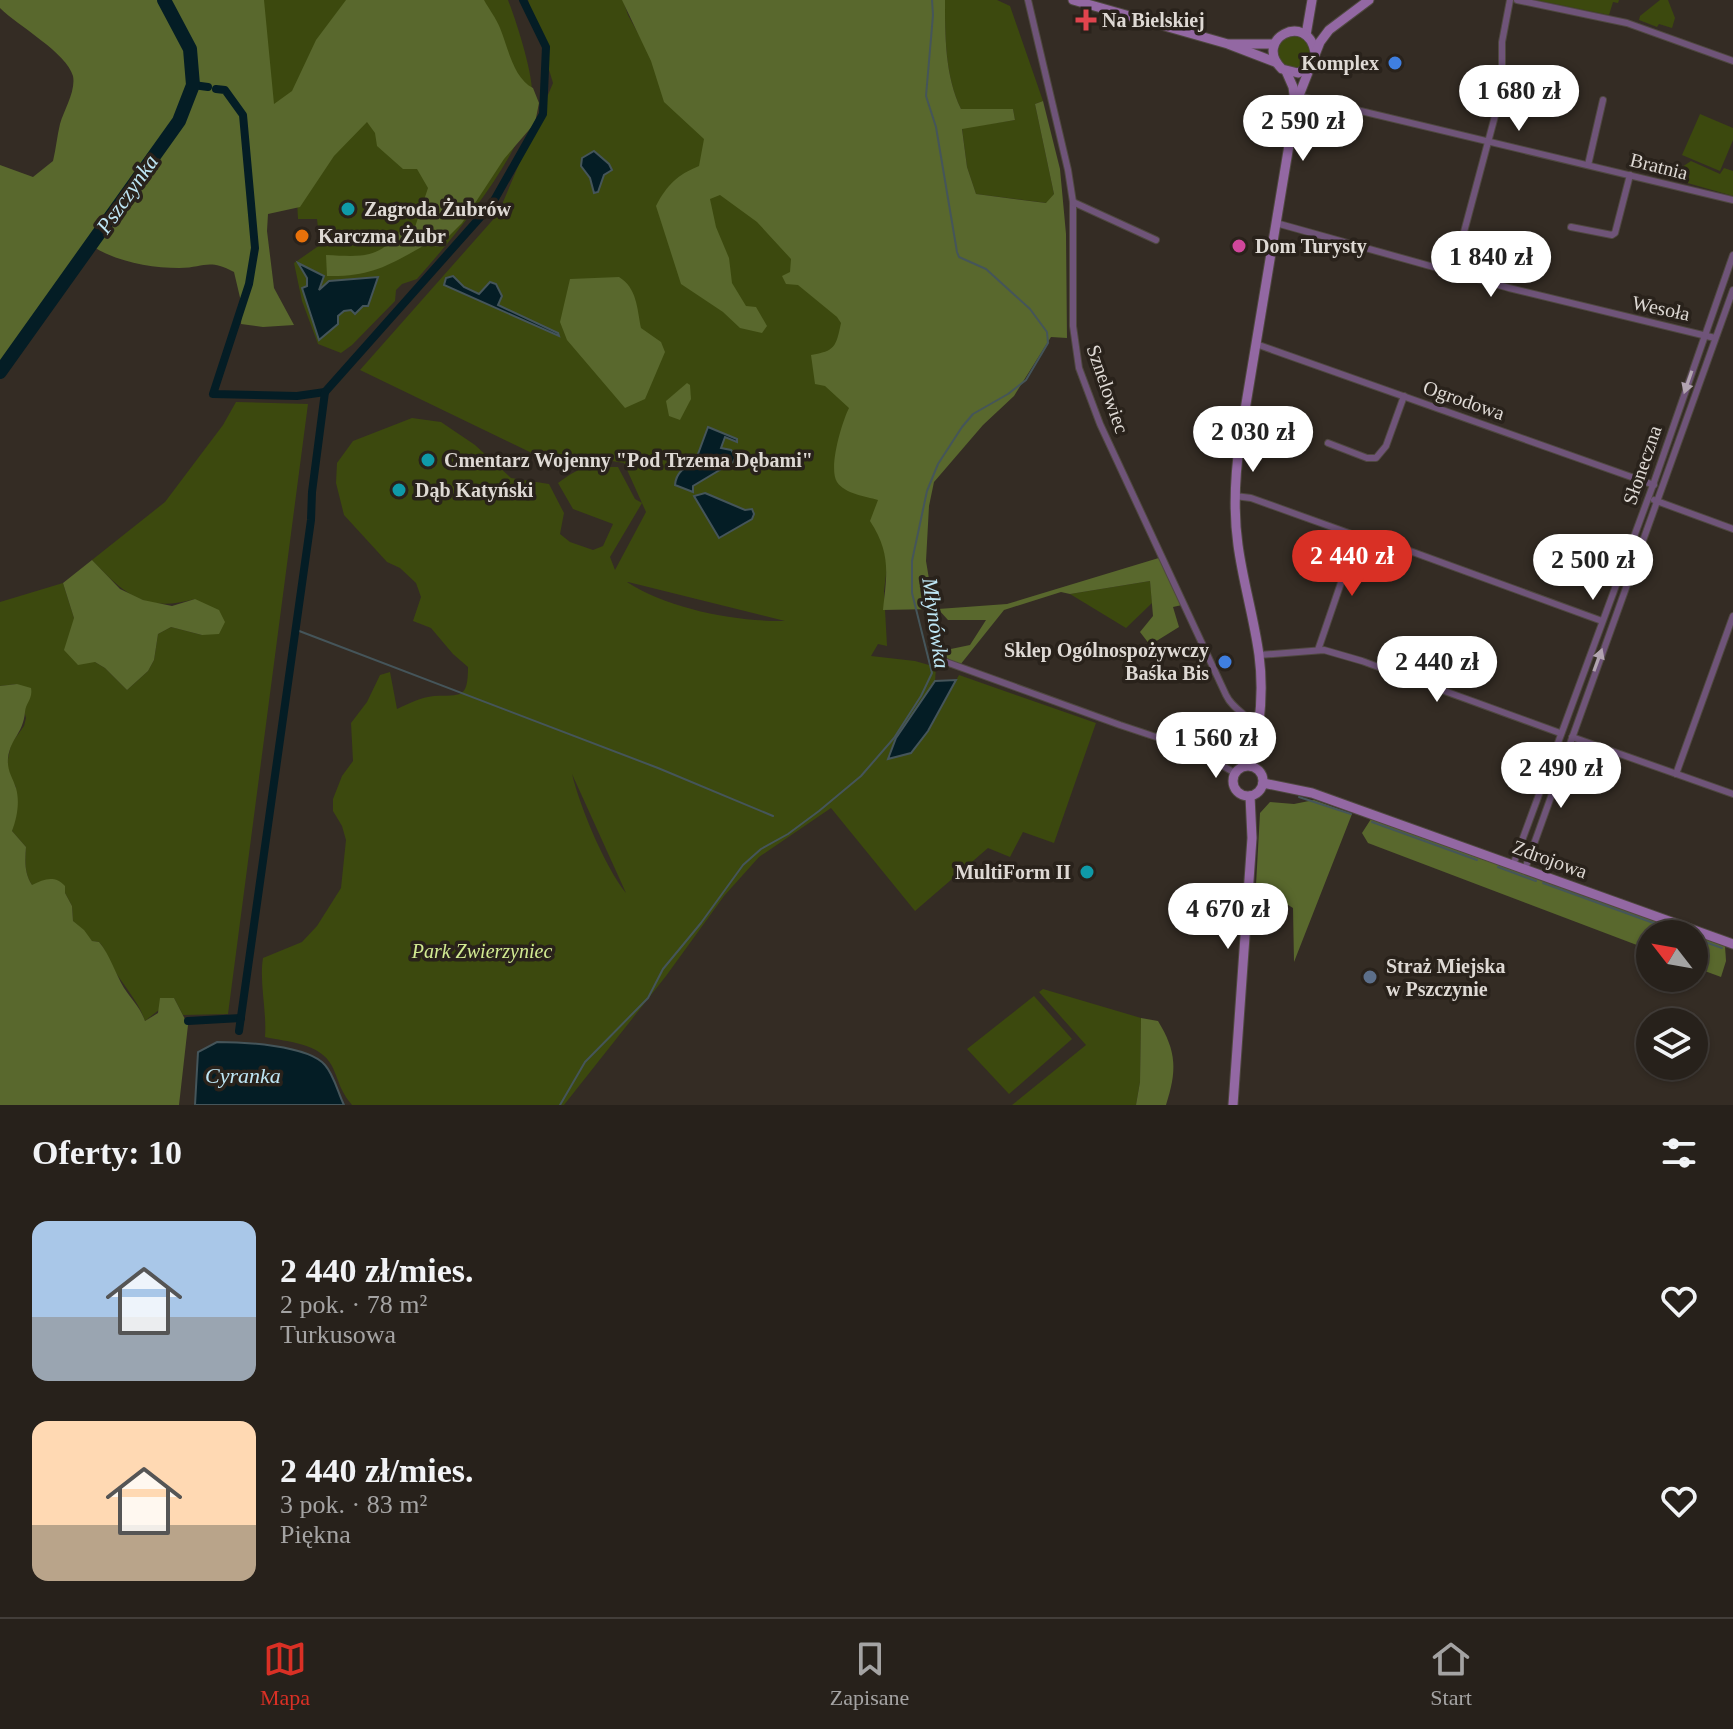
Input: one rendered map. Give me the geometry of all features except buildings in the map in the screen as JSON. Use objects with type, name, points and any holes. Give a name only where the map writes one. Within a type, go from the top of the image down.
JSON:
[{"type":"main road","points":[[1073,0],[1111,5],[1275,62],[1286,71],[1297,99]]},
{"type":"main road","points":[[1312,0],[1307,36],[1315,52]]},
{"type":"main road","points":[[1251,766],[1261,704],[1259,655],[1238,544],[1235,496],[1238,455],[1297,99],[1315,52],[1329,30],[1369,0]]},
{"type":"main road","points":[[1275,62],[1274,44],[1309,15]]},
{"type":"main road","points":[[1293,31],[1307,36],[1329,30]]},
{"type":"main road","points":[[1228,44],[1274,44]]},
{"type":"main road","points":[[1286,71],[1298,73],[1309,67]]},
{"type":"main road","points":[[1242,766],[1251,766],[1259,771],[1263,783],[1258,792],[1250,796],[1241,794],[1233,782],[1235,773],[1242,766]]},
{"type":"main road","name":"Zdrojowa","points":[[1263,783],[1312,793],[1733,944]]},
{"type":"main road","points":[[1233,1105],[1252,842],[1250,796]]},
{"type":"street","name":"Sznelowiec","points":[[1028,0],[1073,202],[1074,345],[1086,389],[1225,694],[1233,707],[1258,730]]},
{"type":"street","points":[[1453,273],[1501,91],[1502,42],[1510,0]]},
{"type":"street","points":[[1517,0],[1627,23],[1733,61]]},
{"type":"street","name":"Bratnia","points":[[1297,99],[1489,141],[1733,200]]},
{"type":"street","points":[[1588,165],[1603,100]]},
{"type":"street","points":[[1571,227],[1615,233],[1630,175]]},
{"type":"street","points":[[1073,202],[1156,240]]},
{"type":"street","name":"Wesoła","points":[[1276,223],[1453,273],[1715,338]]},
{"type":"street","name":"Słoneczna","points":[[1525,869],[1656,501],[1657,486],[1733,255]]},
{"type":"street","name":"Słoneczna","points":[[1513,865],[1648,498],[1657,486],[1733,290]]},
{"type":"street","name":"Ogrodowa","points":[[1256,344],[1657,486]]},
{"type":"street","points":[[1328,443],[1367,458],[1376,458],[1384,452],[1404,396]]},
{"type":"street","points":[[1235,496],[1251,498],[1357,536],[1366,535],[1602,621]]},
{"type":"street","points":[[1648,498],[1733,529]]},
{"type":"street","points":[[1318,650],[1357,536]]},
{"type":"street","points":[[1676,774],[1733,616]]},
{"type":"street","points":[[1259,655],[1318,650],[1362,661],[1561,733],[1568,729],[1571,737]]},
{"type":"street","points":[[935,658],[1195,750],[1235,773]]},
{"type":"street","points":[[1243,713],[1261,704]]},
{"type":"street","points":[[1561,733],[1563,741],[1571,737],[1733,794]]},
{"type":"green space","points":[[0,0],[264,0],[274,104],[292,91],[316,40],[346,0],[484,0],[498,24],[516,70],[533,88],[539,103],[535,123],[504,159],[462,223],[438,247],[427,244],[391,264],[368,272],[327,276],[326,255],[371,254],[388,244],[405,225],[415,227],[428,188],[417,169],[403,169],[377,146],[375,133],[367,122],[334,156],[300,207],[268,214],[274,288],[294,325],[263,327],[241,324],[242,306],[234,272],[225,268],[212,265],[179,268],[143,265],[119,259],[88,243],[0,363],[0,165],[33,177],[53,161],[73,76],[62,58],[0,8]]},
{"type":"green space","points":[[235,0],[508,0],[520,34],[532,96],[527,118],[503,167],[450,241],[417,279],[402,284],[396,290],[395,301],[341,353],[318,344],[302,301],[294,263],[320,245],[317,219],[298,219],[297,200],[211,24]]},
{"type":"green space","name":"Park Zwierzyniec","points":[[528,0],[623,0],[628,15],[676,102],[841,306],[889,550],[884,591],[887,646],[878,644],[871,656],[915,661],[936,667],[935,681],[888,759],[911,753],[928,731],[959,675],[1096,723],[1054,843],[1023,832],[1010,857],[988,848],[915,911],[831,808],[759,857],[724,896],[666,976],[564,1105],[352,1105],[332,1066],[320,1052],[265,1037],[263,958],[302,942],[317,926],[341,888],[346,840],[333,811],[333,799],[342,776],[353,761],[351,723],[367,702],[380,675],[390,672],[397,709],[424,698],[461,693],[466,685],[468,667],[431,628],[413,621],[421,597],[416,583],[400,568],[387,562],[344,515],[336,483],[337,463],[353,441],[412,418],[441,422],[475,445],[511,478],[549,484],[564,513],[560,534],[570,542],[593,550],[603,546],[613,524],[573,509],[558,483],[574,472],[592,467],[618,467],[635,499],[642,503],[624,463],[587,457],[565,469],[360,370],[498,214],[553,83]],"holes":[[[642,503],[646,512],[615,570],[610,557]],[[628,582],[785,621],[703,612],[662,600]],[[572,774],[626,893],[594,836]]]},
{"type":"green space","points":[[622,0],[945,0],[949,70],[961,109],[1013,109],[1015,120],[962,129],[967,167],[976,194],[1046,203],[1054,194],[1035,104],[1043,101],[1060,169],[1066,234],[1067,338],[1051,337],[1014,396],[983,425],[934,482],[929,506],[926,561],[934,609],[883,610],[884,554],[870,521],[878,500],[856,494],[837,482],[834,466],[837,445],[849,408],[825,386],[815,384],[811,355],[825,352],[833,346],[841,323],[837,317],[798,285],[786,284],[782,276],[790,272],[791,259],[757,222],[720,195],[710,199],[716,227],[729,258],[732,283],[746,306],[756,307],[767,326],[762,333],[740,328],[723,312],[681,284],[656,206],[673,182],[699,166],[704,139],[664,102],[651,61]]},
{"type":"green space","points":[[945,0],[997,0],[1010,6],[1043,101],[1035,104],[1054,194],[1047,203],[976,194],[967,167],[962,128],[1015,120],[1013,109],[961,109],[949,70]]},
{"type":"green space","points":[[1536,0],[1619,0],[1618,3],[1613,2],[1609,15]]},
{"type":"green space","points":[[1660,0],[1668,0],[1675,18],[1672,28],[1659,24],[1657,27],[1639,20]]},
{"type":"green space","points":[[1294,36],[1305,41],[1310,52],[1305,63],[1294,68],[1283,63],[1278,52],[1283,41]]},
{"type":"green space","points":[[1700,114],[1733,128],[1733,140],[1720,171],[1682,155]]},
{"type":"green space","points":[[1691,161],[1720,174],[1724,168],[1733,171],[1733,196],[1677,180],[1682,167]]},
{"type":"green space","points":[[619,277],[633,293],[641,328],[661,342],[665,352],[645,399],[625,408],[567,340],[560,322],[570,279]]},
{"type":"green space","points":[[687,383],[690,385],[691,399],[680,420],[669,416],[666,401]]},
{"type":"green space","points":[[236,402],[308,404],[228,1014],[183,1015],[174,998],[145,1021],[99,942],[92,941],[73,921],[72,906],[65,893],[32,885],[26,871],[26,847],[12,831],[16,787],[8,774],[8,759],[11,744],[26,718],[17,684],[0,686],[0,602],[63,583],[74,618],[95,662],[127,690],[148,671],[154,660],[158,634],[171,627],[202,635],[195,599],[163,604],[138,598],[115,583],[92,560],[165,502],[223,425]]},
{"type":"green space","points":[[1162,557],[1182,605],[1173,607],[1179,627],[1150,645],[1140,632],[1153,616],[1150,581],[1070,594],[1061,592],[1004,610],[960,665],[943,656],[946,650],[970,645],[986,620],[948,620],[938,609],[1007,604]]},
{"type":"green space","points":[[92,560],[120,589],[143,600],[172,606],[195,599],[219,610],[225,622],[219,634],[202,635],[171,627],[158,634],[154,660],[148,671],[127,690],[95,662],[78,665],[64,650],[74,618],[63,583]]},
{"type":"green space","points":[[1150,581],[1152,603],[1126,628],[1070,594]]},
{"type":"green space","points":[[17,684],[31,688],[22,726],[12,745],[8,763],[18,799],[12,831],[26,847],[28,876],[32,885],[49,879],[65,886],[73,921],[92,941],[99,942],[103,947],[145,1021],[158,1013],[160,998],[174,998],[188,1025],[179,1105],[0,1105],[0,686]]},
{"type":"green space","points":[[1314,800],[1352,814],[1294,962],[1293,908],[1256,885],[1260,813],[1270,802],[1294,804]]},
{"type":"green space","points":[[1371,819],[1653,920],[1636,920],[1636,945],[1368,843],[1362,833]]},
{"type":"green space","points":[[1708,940],[1725,946],[1726,961],[1721,977],[1708,972]]},
{"type":"green space","points":[[1043,989],[1141,1018],[1140,1082],[1136,1105],[1012,1105],[1086,1045],[1039,992]]},
{"type":"green space","points":[[1034,996],[1072,1039],[1009,1094],[967,1049]]},
{"type":"green space","points":[[1141,1018],[1158,1021],[1172,1052],[1172,1082],[1166,1105],[1136,1105],[1140,1082]]},
{"type":"water","points":[[594,151],[612,170],[604,175],[598,192],[594,193],[590,178],[581,166],[582,158]]},
{"type":"water","points":[[298,263],[324,276],[319,290],[329,281],[378,277],[368,306],[363,306],[355,314],[351,310],[344,311],[338,316],[338,324],[319,340],[302,288],[307,286],[307,278]]},
{"type":"water","points":[[453,276],[464,287],[479,294],[490,282],[496,284],[502,296],[498,305],[559,336],[444,285],[446,278]]},
{"type":"water","points":[[708,427],[737,439],[737,442],[725,437],[721,448],[731,450],[736,457],[733,462],[693,486],[693,492],[675,485],[679,473],[695,462]]},
{"type":"water","points":[[705,493],[745,510],[752,509],[752,519],[719,538],[694,496]]},
{"type":"water","points":[[956,680],[928,731],[911,753],[888,759],[896,738],[935,681]]},
{"type":"water","name":"Cyranka","points":[[217,1042],[274,1046],[317,1058],[331,1074],[344,1105],[195,1105],[198,1052]]},
{"type":"waterway","name":"Pszczynka","points":[[0,372],[179,121],[193,85],[190,49],[164,0]]},
{"type":"waterway","points":[[239,1031],[311,520],[325,392],[492,204],[543,114],[546,47],[523,0]]},
{"type":"waterway","name":"Młynówka","points":[[560,1105],[585,1062],[648,998],[663,969],[743,865],[761,849],[819,811],[861,776],[894,738],[921,696],[932,673],[912,593],[912,561],[927,491],[938,464],[962,427],[973,414],[1026,380],[1048,343],[1047,332],[1030,309],[986,269],[959,257],[957,252],[936,127],[926,96],[932,0]]},
{"type":"waterway","points":[[193,85],[208,87]]},
{"type":"waterway","points":[[216,89],[225,90],[243,115],[255,248],[249,284],[213,394],[297,396],[325,392]]},
{"type":"waterway","points":[[294,629],[658,768],[773,816]]},
{"type":"waterway","points":[[1299,797],[1351,814]]},
{"type":"waterway","points":[[1372,822],[1477,860]]},
{"type":"waterway","points":[[1498,867],[1536,881]]},
{"type":"waterway","points":[[1543,883],[1645,920]]},
{"type":"waterway","points":[[1708,943],[1722,948]]},
{"type":"waterway","points":[[188,1021],[241,1018]]},
{"type":"place","name":"Na Bielskiej","points":[[1086,20]]},
{"type":"place","name":"Komplex","points":[[1395,63]]},
{"type":"place","name":"Zagroda Żubrów","points":[[348,209]]},
{"type":"place","name":"Karczma Żubr","points":[[302,236]]},
{"type":"place","name":"Dom Turysty","points":[[1239,246]]},
{"type":"place","name":"Cmentarz Wojenny \"Pod Trzema Dębami\"","points":[[428,460]]},
{"type":"place","name":"Dąb Katyński","points":[[399,490]]},
{"type":"place","name":"Sklep Ogólnospożywczy Baśka Bis","points":[[1225,662]]},
{"type":"place","name":"MultiForm II","points":[[1087,872]]},
{"type":"place","name":"Straż Miejska w Pszczynie","points":[[1370,977]]}]
